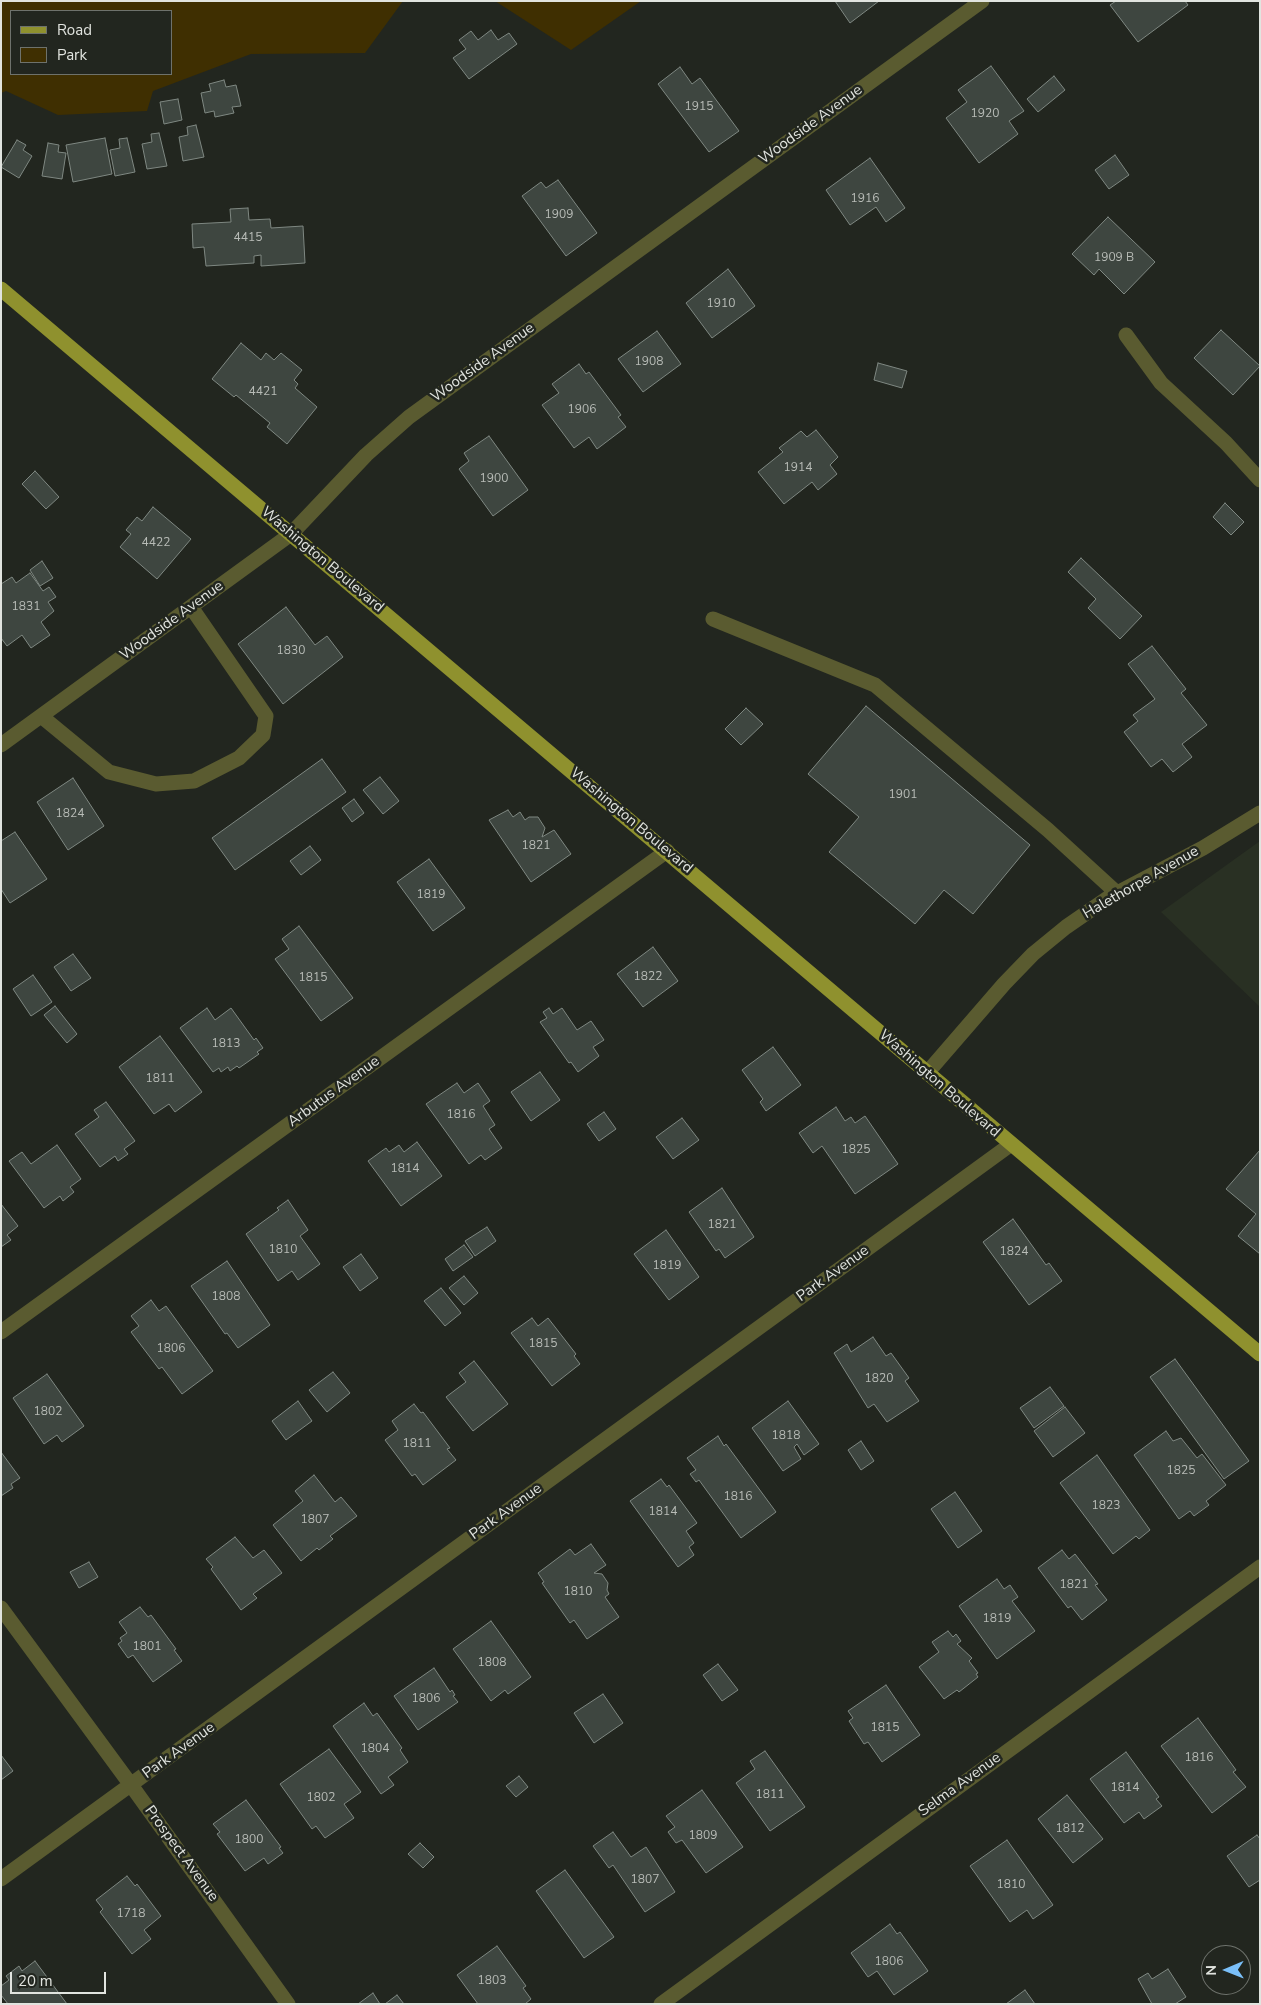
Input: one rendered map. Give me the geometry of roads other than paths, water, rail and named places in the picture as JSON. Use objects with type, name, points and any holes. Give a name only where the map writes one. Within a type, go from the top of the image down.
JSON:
[{"type":"main road","name":"Washington Boulevard","points":[[1,289],[667,851],[1010,1145],[1260,1354]]},
{"type":"street","name":"Woodside Avenue","points":[[1,745],[291,534],[366,455],[409,417],[982,1]]},
{"type":"street","points":[[1126,335],[1161,383],[1226,443],[1260,480]]},
{"type":"street","points":[[41,716],[109,772],[156,784],[194,781],[239,758],[263,735],[266,716],[191,607]]},
{"type":"street","points":[[712,619],[875,685],[1048,830],[1118,894]]},
{"type":"street","name":"Halethorpe Avenue","points":[[927,1073],[1004,984],[1034,954],[1066,927],[1118,894],[1203,848],[1260,812]]},
{"type":"street","name":"Arbutus Avenue","points":[[1,1332],[667,851]]},
{"type":"street","name":"Park Avenue","points":[[1,1879],[1010,1145]]},
{"type":"street","name":"Selma Avenue","points":[[661,2004],[1260,1567]]},
{"type":"street","name":"Prospect Avenue","points":[[1,1608],[288,2004]]}]
